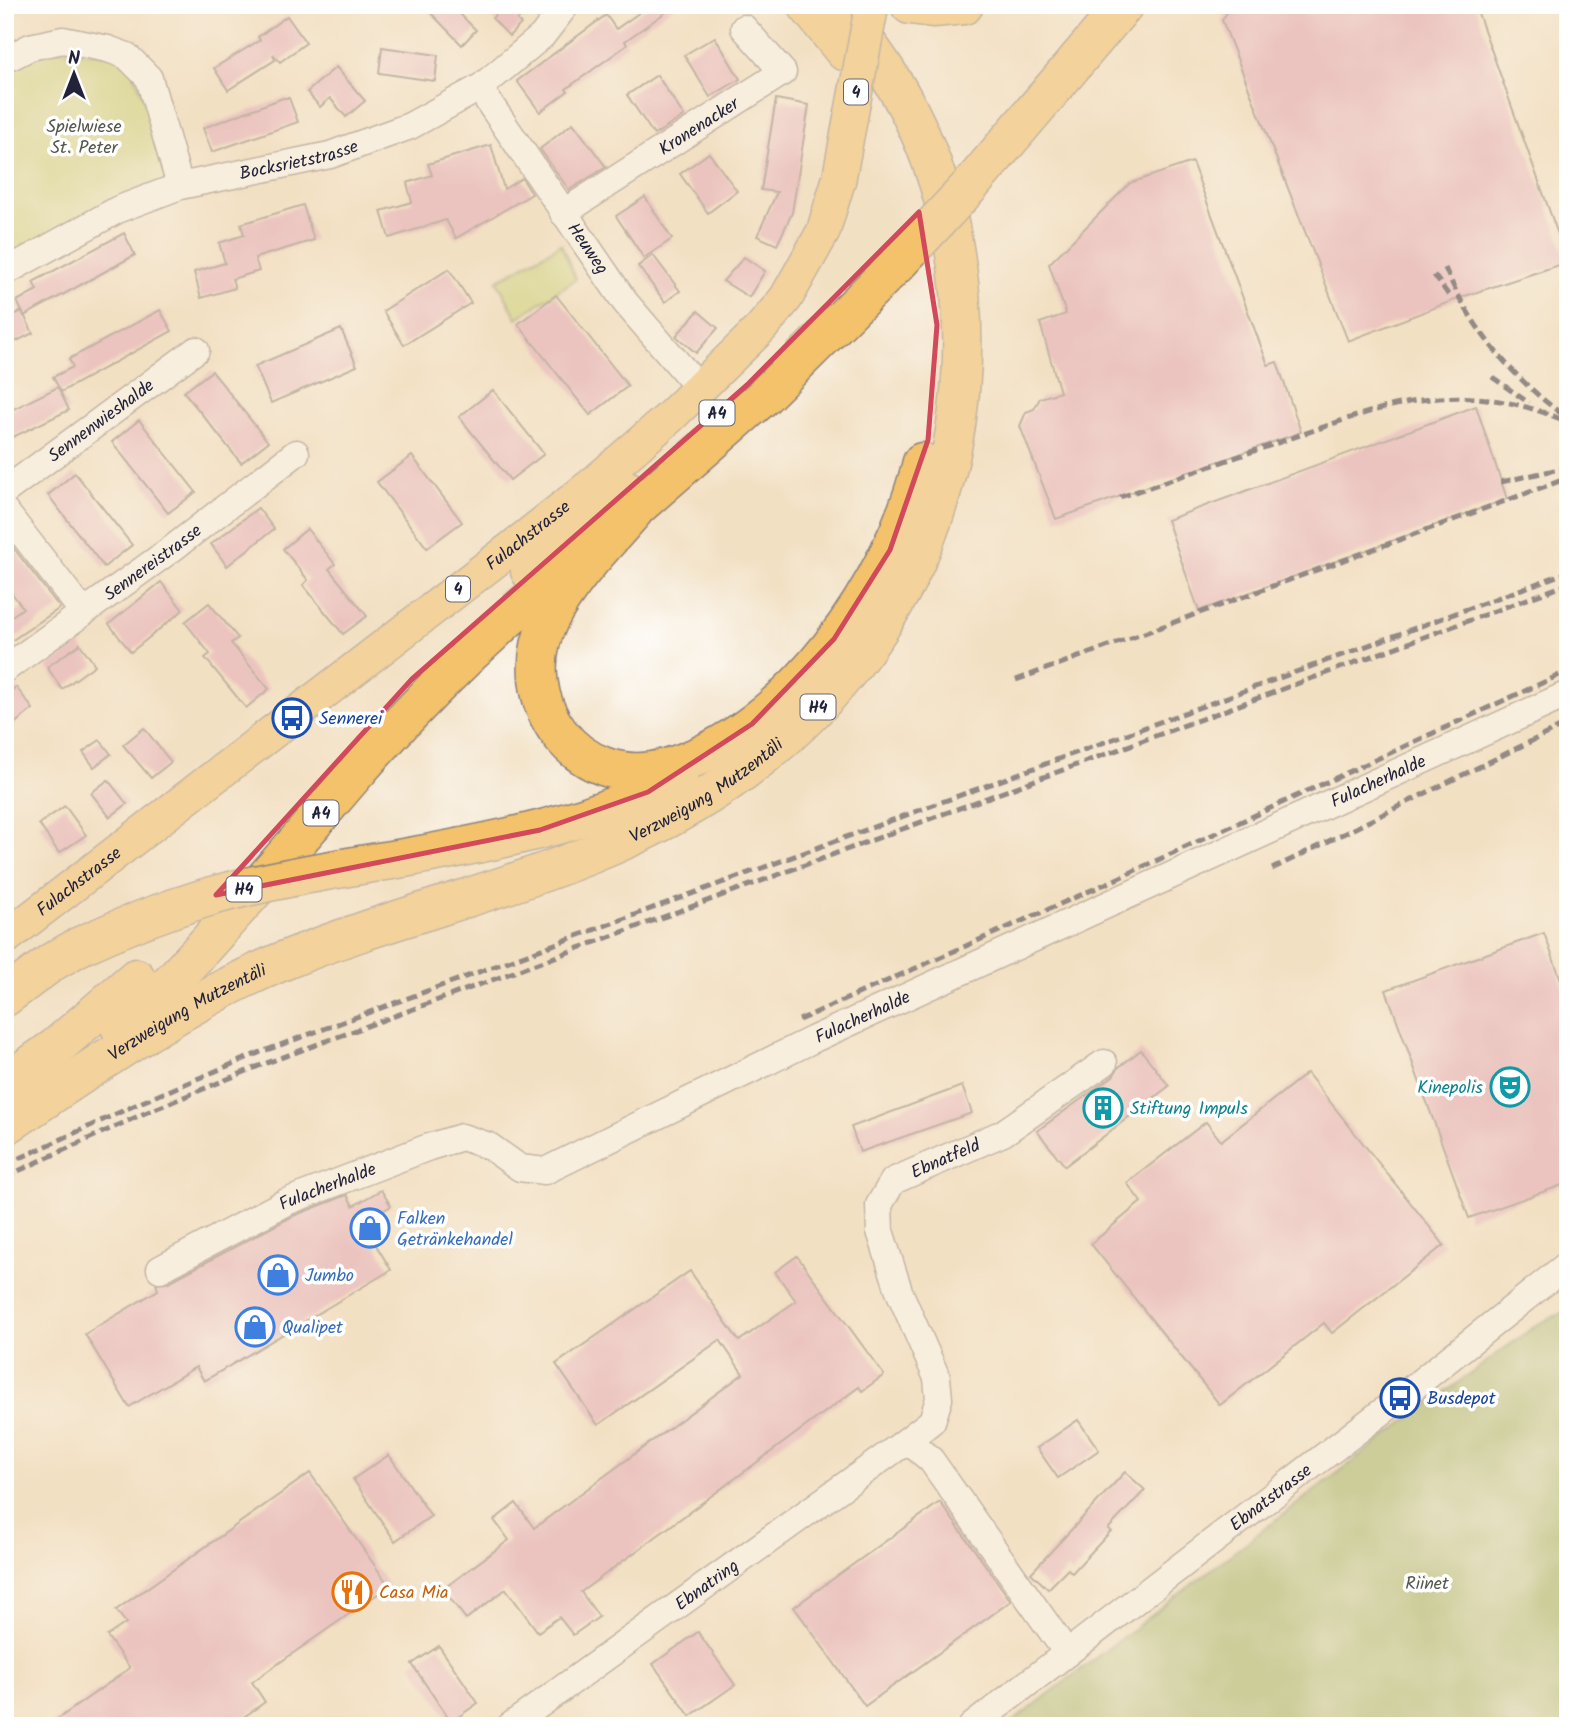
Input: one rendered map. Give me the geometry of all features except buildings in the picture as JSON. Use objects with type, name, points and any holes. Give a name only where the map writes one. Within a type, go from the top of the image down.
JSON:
[{"type":"highway","name":"H4","points":[[634,511],[568,590],[549,620],[540,643],[537,663],[538,686],[544,706],[555,727],[571,747],[601,764],[623,770],[664,768],[727,742],[796,684],[834,639],[867,593],[890,550],[920,470],[933,412],[937,348],[934,288],[927,239],[910,179],[885,120],[847,54],[807,5]]},
{"type":"highway","name":"Verzweigung Mutzentäli","points":[[5,1126],[166,1020],[247,977],[343,938],[549,870],[607,848],[680,813],[734,780],[783,741],[831,693],[862,654],[895,604],[911,573],[937,505],[957,420],[962,327],[950,230],[925,148],[890,76],[838,5]]},
{"type":"highway","points":[[910,5],[933,8],[964,5]]},
{"type":"highway","name":"A4","points":[[966,176],[1098,5]]},
{"type":"highway","name":"A4","points":[[5,1112],[127,1022],[166,986],[423,699],[504,622],[763,397],[1124,5]]},
{"type":"highway","name":"A4","points":[[5,1083],[56,1047],[148,967],[260,849],[412,679],[489,606],[738,394],[799,336],[894,254]]},
{"type":"highway","name":"Verzweigung Mutzentäli","points":[[5,997],[52,962],[127,924],[207,897],[277,881],[540,830],[614,807],[666,782],[727,742]]},
{"type":"main road","name":"Fulachstrasse","points":[[7,933],[523,539],[632,450],[761,328],[786,298],[823,232],[839,179],[872,5]]},
{"type":"street","name":"Bocksrietstrasse","points":[[5,272],[119,209],[180,186],[330,155],[410,126],[481,87],[542,36],[566,5]]},
{"type":"street","name":"Kronenacker","points":[[563,213],[783,72],[744,28]]},
{"type":"street","points":[[5,60],[30,47],[63,40],[108,49],[127,56],[149,78],[180,186]]},
{"type":"street","name":"Heuweg","points":[[488,101],[625,302],[699,388]]},
{"type":"street","name":"Sennenwieshalde","points":[[5,491],[196,350]]},
{"type":"street","name":"Sennereistrasse","points":[[5,669],[173,548],[296,453]]},
{"type":"street","points":[[5,511],[83,612]]},
{"type":"street","name":"Fulacherhalde","points":[[160,1269],[286,1202],[429,1147],[462,1138],[489,1146],[520,1168],[545,1171],[839,1028],[1568,694]]},
{"type":"street","name":"Ebnatfeld","points":[[932,1421],[939,1399],[937,1378],[899,1291],[880,1231],[879,1205],[893,1181],[1003,1133],[1104,1063]]},
{"type":"street","name":"Ebnatstrasse","points":[[972,1726],[1400,1398],[1568,1264]]},
{"type":"street","name":"Ebnatring","points":[[510,1726],[932,1421]]},
{"type":"street","points":[[901,1445],[913,1445],[931,1460],[1068,1653]]},
{"type":"highlighted area","points":[[919,212],[937,325],[928,440],[890,550],[834,639],[752,724],[648,792],[540,830],[216,895],[412,679],[747,385]]},
{"type":"green space","name":"Spielwiese St. Peter","points":[[30,47],[127,56],[180,186],[5,272],[5,60]]},
{"type":"green space","points":[[561,244],[576,279],[517,318],[497,281]]},
{"type":"green space","name":"Riinet","points":[[1568,1310],[1568,1726],[1007,1726],[1395,1429],[1538,1324]]},
{"type":"railway","points":[[1445,268],[1467,310],[1494,349],[1526,384],[1562,414]]},
{"type":"railway","points":[[1434,275],[1450,297]]},
{"type":"railway","points":[[1492,377],[1529,403]]},
{"type":"railway","points":[[1120,497],[1359,415],[1425,400],[1458,397],[1492,400],[1528,408],[1568,422]]},
{"type":"railway","points":[[1501,482],[1568,467]]},
{"type":"railway","points":[[1016,680],[1568,478]]},
{"type":"railway","points":[[5,1165],[142,1102],[261,1052],[1568,572]]},
{"type":"railway","points":[[5,1177],[145,1113],[264,1064],[1568,584]]},
{"type":"railway","points":[[799,1020],[1112,881],[1568,671]]},
{"type":"railway","points":[[1272,869],[1568,723]]},
{"type":"place","name":"Sennerei","points":[[292,718]]},
{"type":"place","name":"Kinepolis","points":[[1510,1087]]},
{"type":"place","name":"Stiftung Impuls","points":[[1103,1108]]},
{"type":"place","name":"Falken Getränkehandel","points":[[370,1228]]},
{"type":"place","name":"Jumbo","points":[[278,1275]]},
{"type":"place","name":"Qualipet","points":[[255,1327]]},
{"type":"place","name":"Busdepot","points":[[1400,1398]]},
{"type":"place","name":"Casa Mia","points":[[352,1592]]}]
